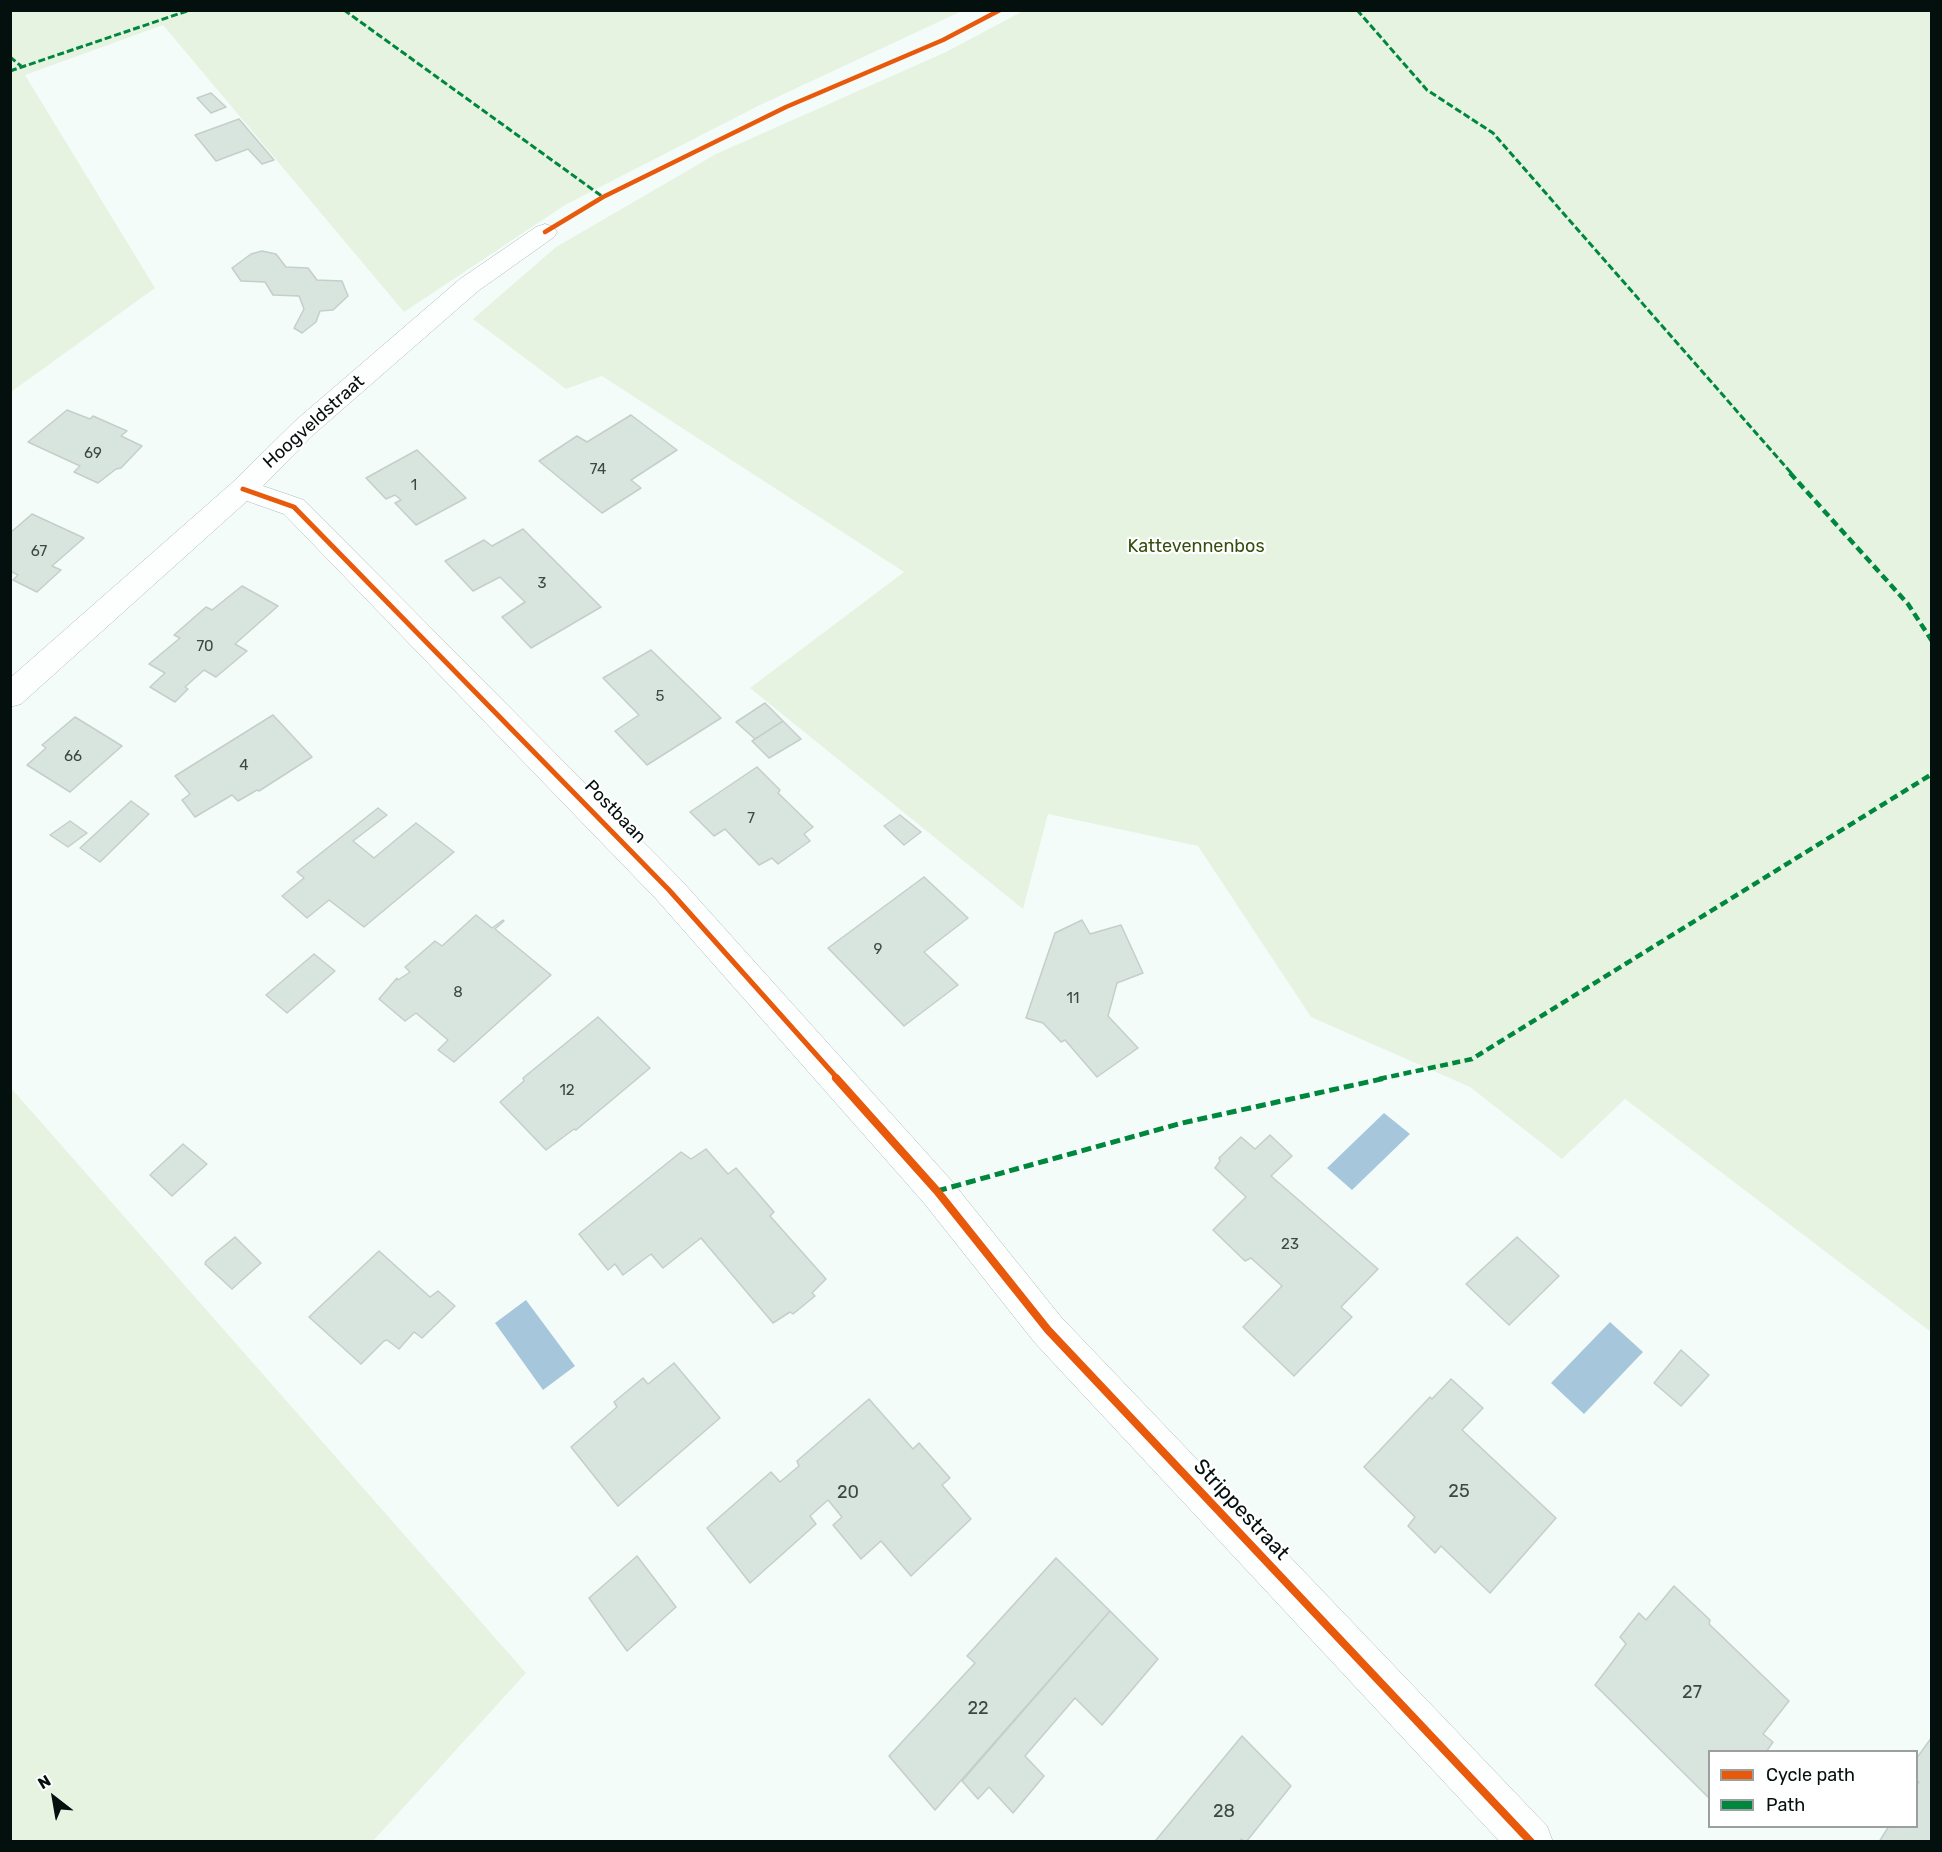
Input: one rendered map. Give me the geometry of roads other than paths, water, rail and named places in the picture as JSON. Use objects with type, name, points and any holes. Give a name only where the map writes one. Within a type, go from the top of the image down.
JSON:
[{"type":"street","name":"Hoogveldstraat","points":[[10,696],[243,489],[296,435],[469,285],[545,232]]},
{"type":"street","name":"Postbaan","points":[[243,489],[294,507],[669,890],[938,1191]]},
{"type":"street","name":"Strippestraat","points":[[938,1191],[1048,1330],[1531,1842]]},
{"type":"water","points":[[1384,1113],[1410,1134],[1352,1190],[1327,1168]]},
{"type":"water","points":[[526,1300],[575,1366],[543,1390],[495,1323]]},
{"type":"water","points":[[1610,1322],[1643,1352],[1584,1414],[1551,1383]]},
{"type":"park label","name":"Kattevennenbos","points":[[1196,547]]}]
